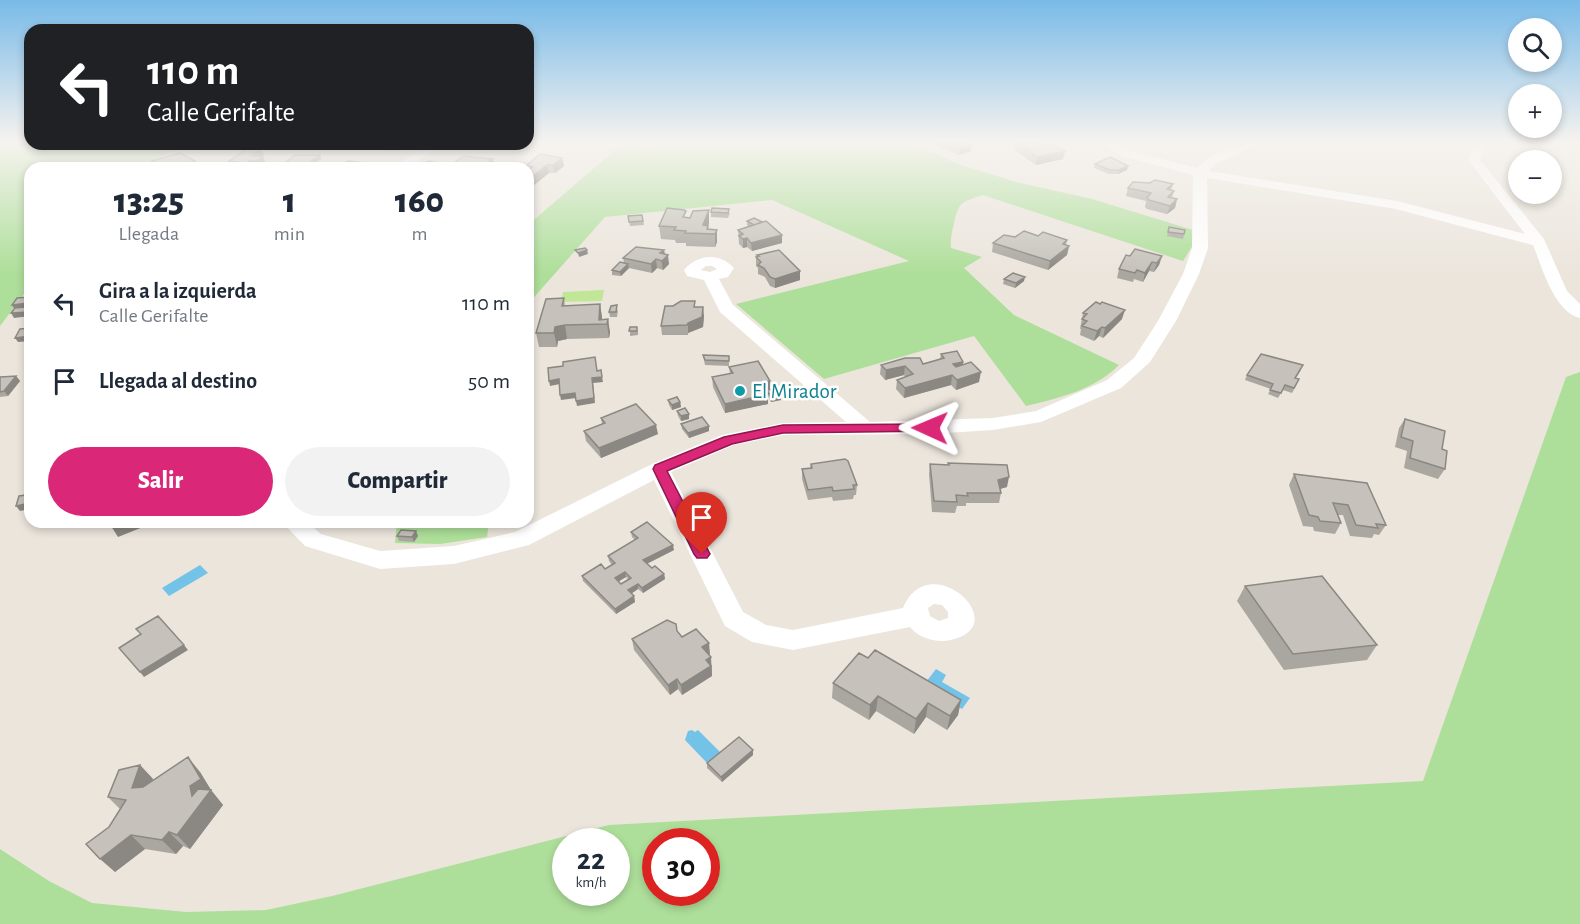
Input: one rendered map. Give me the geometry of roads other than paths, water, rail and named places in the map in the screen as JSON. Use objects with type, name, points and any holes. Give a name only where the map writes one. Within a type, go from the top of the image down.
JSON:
[{"type":"street","points":[[300,528],[313,540],[380,560],[454,555],[521,539],[660,469],[729,440],[783,429],[930,428],[993,424],[1041,416],[1114,384],[1141,362],[1167,321],[1191,274],[1200,248],[1200,186]]},
{"type":"street","points":[[1281,186],[1439,214],[1539,242]]},
{"type":"street","points":[[1495,186],[1539,242],[1560,292],[1580,313]]},
{"type":"street","points":[[710,278],[726,308],[863,427]]},
{"type":"street","points":[[660,469],[734,619],[760,635],[793,640],[915,616]]},
{"type":"water","points":[[200,565],[208,573],[169,596],[162,588]]},
{"type":"water","points":[[936,669],[946,675],[942,682],[970,698],[962,709],[923,686]]},
{"type":"water","points":[[698,730],[721,753],[708,764],[685,740],[688,731],[695,732]]},
{"type":"place","name":"El Mirador","points":[[740,391]]}]
